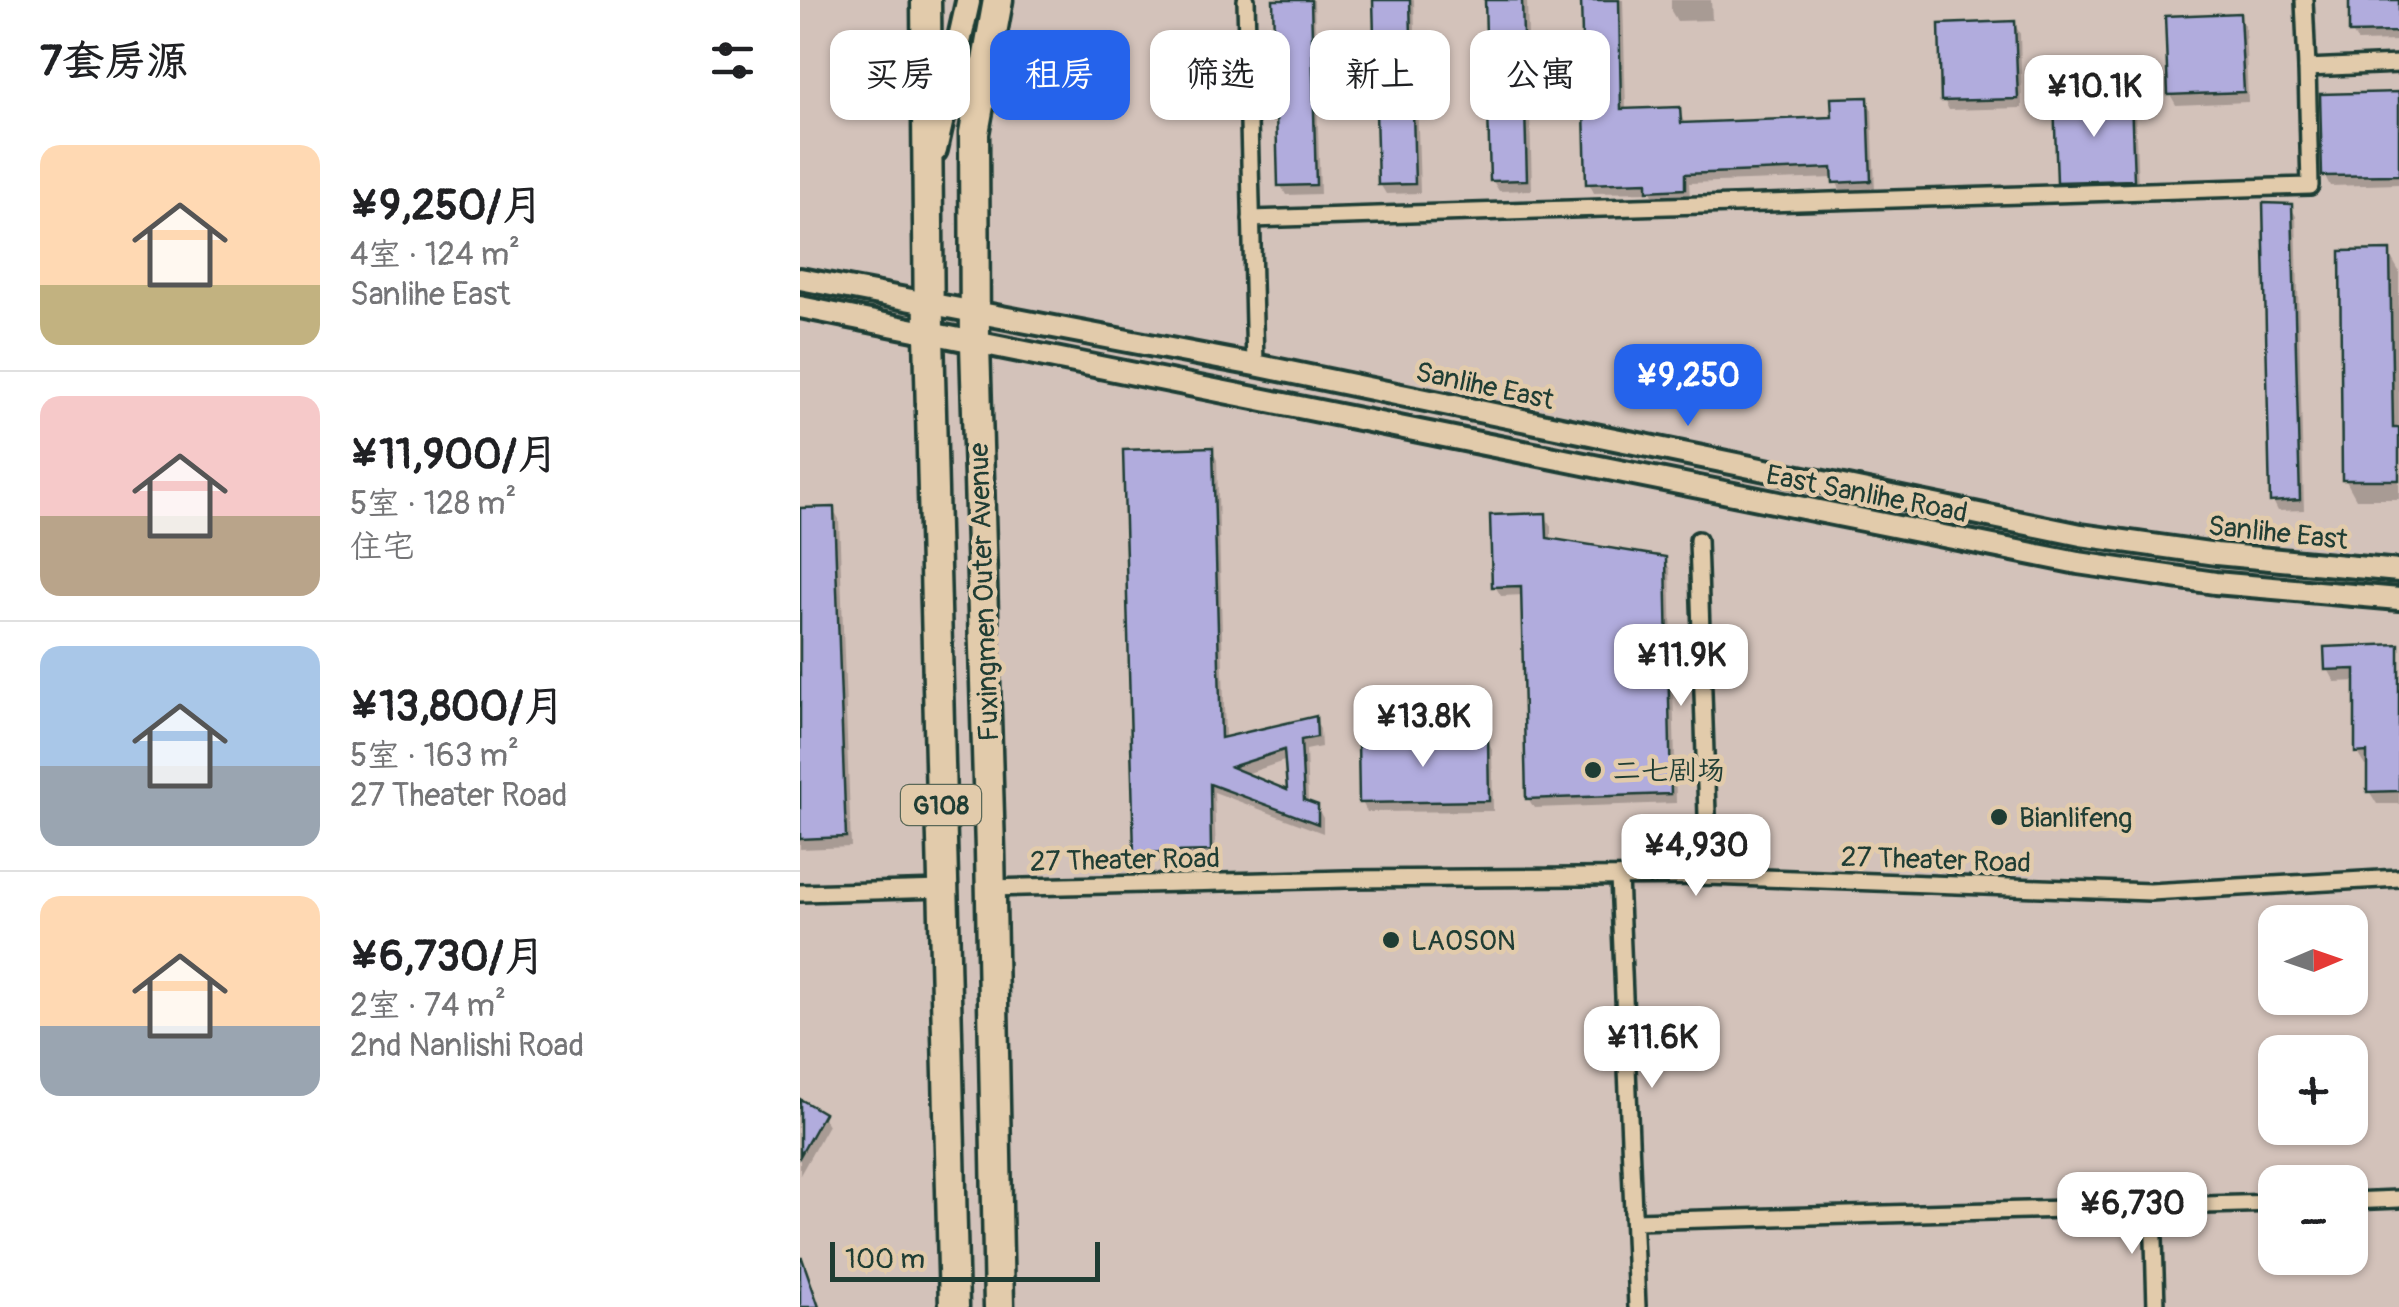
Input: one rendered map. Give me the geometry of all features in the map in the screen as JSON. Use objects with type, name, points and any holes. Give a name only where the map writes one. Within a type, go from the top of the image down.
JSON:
[{"type":"highway","name":"Fuxingmen Outer Avenue","points":[[926,0],[930,335],[954,1307]]},
{"type":"highway","name":"Fuxingmen Outer Avenue","points":[[998,0],[974,133],[975,344],[999,1307]]},
{"type":"main road","points":[[928,180],[968,1]]},
{"type":"main road","points":[[968,1],[974,133]]},
{"type":"main road","name":"Sanlihe East","points":[[800,280],[1254,365],[2081,535],[2216,554],[2399,570]]},
{"type":"main road","name":"East Sanlihe Road","points":[[800,307],[2078,564],[2215,583],[2399,599]]},
{"type":"street","points":[[1246,0],[1254,365]]},
{"type":"street","points":[[1251,219],[2310,186],[2304,0]]},
{"type":"street","points":[[2306,68],[2399,64]]},
{"type":"street","points":[[1698,540],[1709,876]]},
{"type":"street","name":"27 Theater Road","points":[[990,888],[1346,879],[1709,876],[2150,892],[2399,878]]},
{"type":"street","points":[[1620,878],[1638,1307]]},
{"type":"street","points":[[800,893],[944,889]]},
{"type":"street","points":[[2368,1200],[2399,1199]]},
{"type":"street","points":[[1635,1221],[2258,1203]]},
{"type":"street","points":[[2153,1206],[2156,1307]]},
{"type":"building","points":[[1273,0],[1311,0],[1310,120],[1314,120],[1316,185],[1278,186],[1276,120],[1290,120],[1290,30],[1274,30]]},
{"type":"building","points":[[1373,0],[1410,0],[1411,30],[1374,30]]},
{"type":"building","points":[[1485,0],[1522,0],[1523,30],[1486,30]]},
{"type":"building","points":[[1581,0],[1619,0],[1621,109],[1680,107],[1681,123],[1832,117],[1831,98],[1868,97],[1871,181],[1833,183],[1832,168],[1685,174],[1685,189],[1647,191],[1647,182],[1586,184],[1584,120],[1610,120],[1610,30],[1582,30]]},
{"type":"building","points":[[2349,0],[2399,0],[2399,32],[2349,33]]},
{"type":"building","points":[[2240,13],[2244,92],[2168,95],[2165,16]]},
{"type":"building","points":[[2015,21],[2018,99],[1941,101],[1939,24]]},
{"type":"building","points":[[2399,92],[2399,175],[2322,176],[2320,94]]},
{"type":"building","points":[[2131,98],[2134,180],[2057,182],[2054,101]]},
{"type":"building","points":[[1376,120],[1413,120],[1415,184],[1378,185]]},
{"type":"building","points":[[1488,120],[1525,120],[1527,180],[1490,181]]},
{"type":"building","points":[[2263,203],[2292,204],[2300,500],[2270,502]]},
{"type":"building","points":[[2390,250],[2393,428],[2399,428],[2399,480],[2342,480],[2340,251]]},
{"type":"building","points":[[1213,447],[1221,738],[1316,716],[1317,737],[1301,740],[1304,800],[1318,805],[1318,824],[1210,784],[1211,851],[1134,853],[1123,450]],"holes":[[[1284,750],[1287,790],[1231,767]]]},
{"type":"building","points":[[834,507],[846,837],[800,839],[800,508]]},
{"type":"building","points":[[1546,513],[1547,538],[1666,557],[1671,794],[1526,799],[1521,586],[1492,587],[1490,515]]},
{"type":"building","points":[[2399,644],[2399,791],[2367,792],[2367,752],[2355,753],[2355,669],[2325,670],[2324,647]]},
{"type":"building","points":[[1488,737],[1489,801],[1359,803],[1358,739]]},
{"type":"building","points":[[800,1099],[824,1113],[800,1156]]},
{"type":"building","points":[[802,1258],[819,1307],[800,1307]]},
{"type":"place","name":"二七剧场","points":[[1593,770]]},
{"type":"place","name":"Bianlifeng","points":[[1999,817]]},
{"type":"place","name":"LAOSON","points":[[1391,940]]}]
